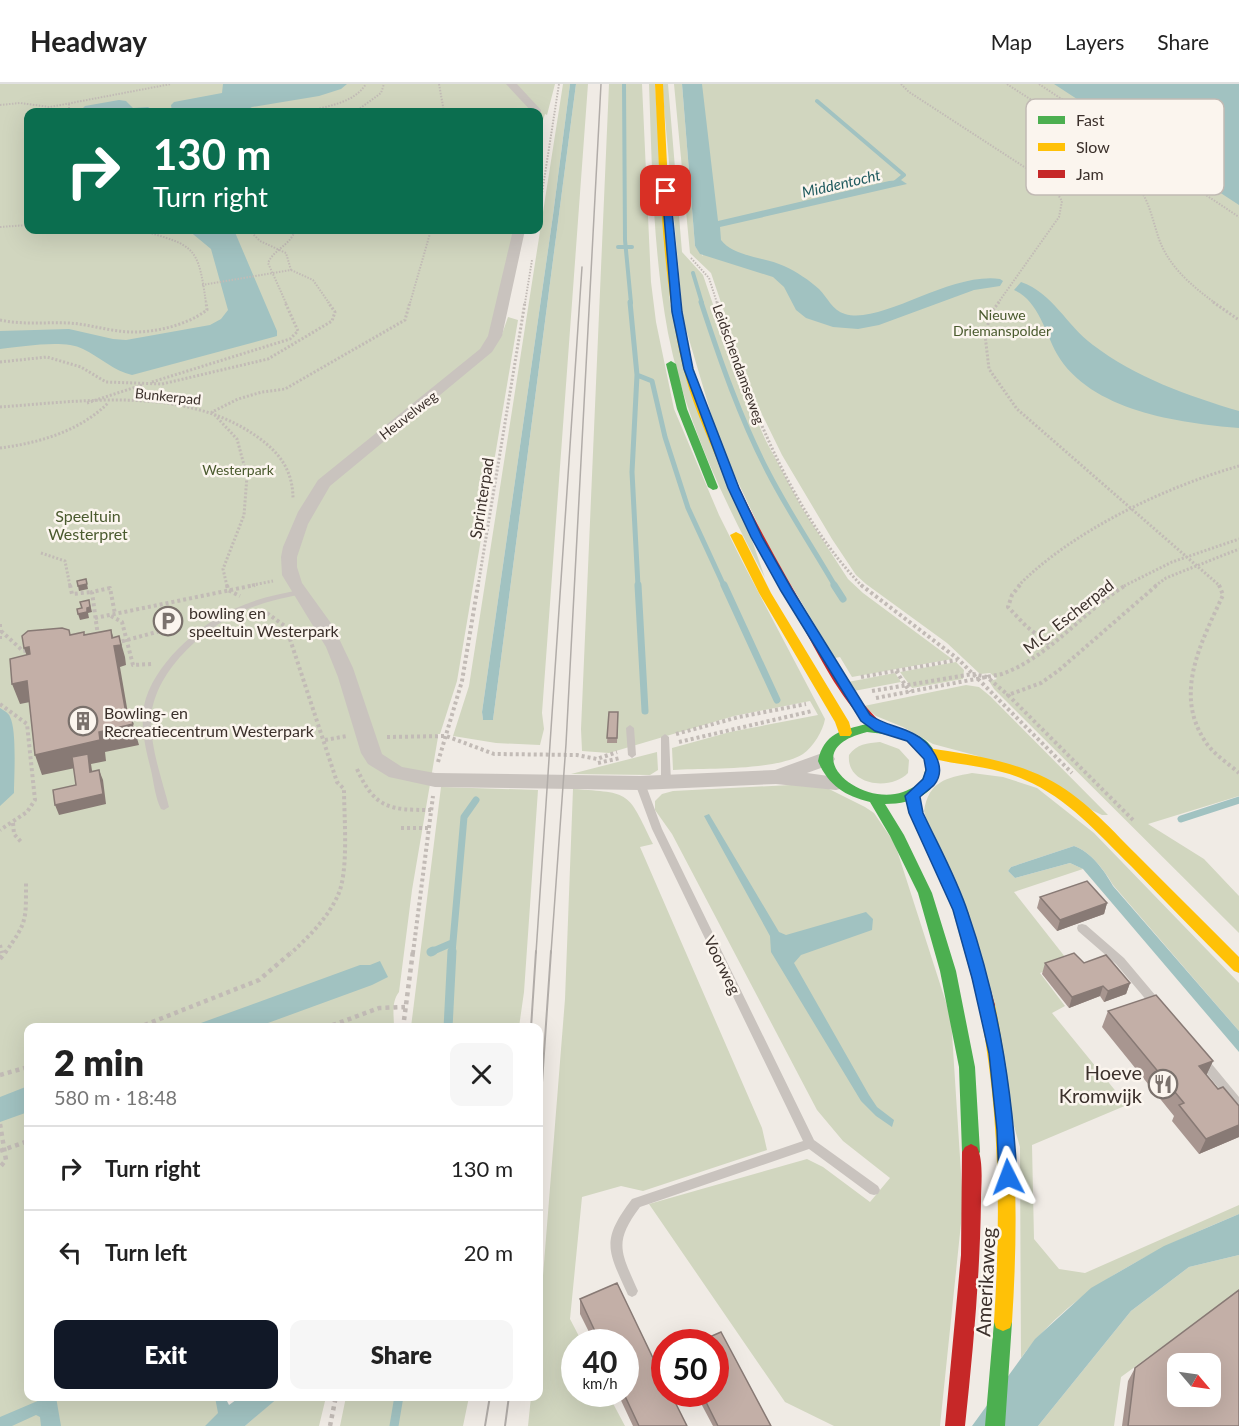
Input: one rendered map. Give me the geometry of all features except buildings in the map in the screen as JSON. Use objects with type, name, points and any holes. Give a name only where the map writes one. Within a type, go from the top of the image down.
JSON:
[{"type":"main road","points":[[646,84],[648,131]]},
{"type":"main road","points":[[659,84],[671,263],[677,312],[688,369],[733,488],[756,537],[841,681],[866,718],[879,728]]},
{"type":"main road","points":[[668,354],[682,409],[720,503]]},
{"type":"main road","points":[[730,523],[765,593],[842,722],[845,733]]},
{"type":"main road","points":[[942,773],[932,764],[918,742],[904,734],[879,728],[845,733],[831,744],[825,759],[826,767],[836,783],[854,794],[876,800],[895,800],[912,796],[942,773],[994,767]]},
{"type":"main road","points":[[927,753],[967,759],[994,767],[1043,782],[1062,794],[1103,830],[1239,967]]},
{"type":"main road","name":"Amerikaweg","points":[[912,796],[916,813],[960,910],[980,978],[997,1053],[1006,1130],[1009,1201],[1007,1273],[996,1426]]},
{"type":"main road","name":"Amerikaweg","points":[[876,800],[897,835],[925,893],[948,971],[967,1067],[973,1209],[970,1282],[955,1426]]},
{"type":"street","points":[[511,84],[533,108]]},
{"type":"street","name":"Heuvelweg","points":[[436,773],[409,777],[373,757],[345,671],[329,635],[292,593],[290,558],[292,546],[313,499],[324,483],[485,352],[495,336],[518,234]]},
{"type":"street","points":[[776,777],[825,759]]},
{"type":"street","points":[[436,773],[640,783],[776,777],[836,783]]},
{"type":"lane","points":[[164,807],[147,721],[152,692],[171,662],[226,616],[254,603],[292,593]]},
{"type":"lane","points":[[630,728],[632,755]]},
{"type":"lane","points":[[665,736],[666,782]]},
{"type":"lane","name":"Voorweg","points":[[640,783],[657,829],[810,1144],[874,1190]]},
{"type":"lane","points":[[1082,928],[1120,961],[1165,1015]]},
{"type":"lane","points":[[1195,1051],[1239,1105]]},
{"type":"lane","points":[[632,1292],[615,1252],[620,1224],[636,1203],[810,1144]]},
{"type":"path","points":[[0,105],[50,107],[171,84]]},
{"type":"path","points":[[319,108],[361,92],[366,84]]},
{"type":"path","points":[[360,108],[381,93],[384,84]]},
{"type":"path","points":[[439,84],[443,108]]},
{"type":"path","points":[[543,187],[559,84]]},
{"type":"path","points":[[901,84],[909,92],[1026,168]]},
{"type":"path","points":[[1007,84],[1029,99]]},
{"type":"path","points":[[1039,84],[1062,99]]},
{"type":"path","points":[[1059,195],[1062,201],[1059,217],[1000,297],[986,327],[985,352],[989,369],[1017,409],[1220,586],[1223,594],[1195,660],[1188,704],[1194,723],[1207,743],[1239,773]]},
{"type":"path","points":[[1143,195],[1161,243],[1177,268],[1199,291],[1239,320]]},
{"type":"path","points":[[1206,195],[1239,217]]},
{"type":"path","points":[[0,227],[24,225]]},
{"type":"path","points":[[0,320],[40,324],[71,323],[129,332],[178,324],[201,316],[207,310],[197,256],[191,248],[151,234]]},
{"type":"path","points":[[251,234],[286,253],[291,270]]},
{"type":"path","points":[[85,404],[290,339],[298,331],[272,274],[269,258],[292,238],[294,234]]},
{"type":"path","points":[[228,590],[223,569],[244,515],[247,476],[237,439],[212,412],[238,399],[262,392],[285,389],[405,320],[430,234]]},
{"type":"path","name":"Sprinterpad","points":[[436,773],[462,681],[533,253]]},
{"type":"path","name":"Leidschendamseweg","points":[[689,256],[710,278],[739,372],[763,429],[797,494],[842,564],[867,591],[958,659],[977,679]]},
{"type":"path","points":[[0,362],[47,357],[81,367],[106,382],[162,384],[268,359],[332,321],[335,312],[313,280],[291,270],[202,285]]},
{"type":"path","points":[[0,447],[15,446],[46,438],[88,419],[102,411],[108,403]]},
{"type":"path","name":"Bunkerpad","points":[[0,407],[108,403],[162,404],[212,412],[258,437],[282,456],[294,484],[293,500]]},
{"type":"path","points":[[1050,645],[1013,615],[1008,607],[1008,600],[1030,576],[1089,532],[1131,508],[1181,486],[1239,466]]},
{"type":"path","name":"M.C. Escherpad","points":[[977,679],[1021,668],[1110,596],[1185,556],[1239,539]]},
{"type":"path","points":[[1008,695],[1041,683],[1112,626],[1146,593],[1166,578],[1239,549]]},
{"type":"path","points":[[41,553],[65,561],[72,594],[110,588],[112,614],[122,622],[133,665],[171,662]]},
{"type":"path","points":[[95,618],[277,580],[292,593]]},
{"type":"path","points":[[151,1023],[259,980],[296,949],[325,915],[338,894],[344,874],[344,789],[337,782],[286,627],[254,603],[228,590]]},
{"type":"path","points":[[92,591],[100,646]]},
{"type":"path","points":[[0,624],[0,642]]},
{"type":"path","points":[[108,644],[164,630]]},
{"type":"path","points":[[1,631],[23,651],[35,649]]},
{"type":"path","points":[[858,678],[958,659]]},
{"type":"path","points":[[896,671],[910,692]]},
{"type":"path","points":[[868,692],[973,674],[987,677],[1008,695],[1133,820]]},
{"type":"path","points":[[873,699],[977,679]]},
{"type":"path","points":[[0,704],[27,724],[35,800],[27,812],[0,830]]},
{"type":"path","points":[[779,718],[775,710],[810,704]]},
{"type":"path","points":[[325,741],[378,730],[387,737],[446,736],[494,754],[537,754]]},
{"type":"path","points":[[356,765],[365,789],[379,804],[392,808],[431,810],[403,1023]]},
{"type":"path","points":[[13,822],[14,834],[22,843]]},
{"type":"path","points":[[401,828],[428,828]]},
{"type":"path","points":[[0,959],[21,930],[26,918],[26,882]]},
{"type":"path","points":[[0,945],[3,953]]},
{"type":"path","points":[[339,1023],[380,1008],[405,1007]]},
{"type":"path","points":[[0,1075],[24,1067]]},
{"type":"path","points":[[0,1124],[3,1136],[2,1150],[6,1160],[0,1167]]},
{"type":"path","points":[[2,1150],[24,1142]]},
{"type":"path","points":[[330,1426],[335,1401]]},
{"type":"green space","name":"Westerpark","points":[[0,84],[555,84],[547,115],[545,114],[543,120],[543,108],[24,108],[24,234],[515,234],[500,316],[501,337],[508,317],[518,320],[457,681],[440,734],[437,734],[412,890],[399,992],[394,1005],[394,1023],[24,1023],[24,1401],[220,1401],[221,1426],[0,1426]]},
{"type":"green space","points":[[563,84],[570,84],[482,712],[483,720],[493,720],[576,84],[588,84],[542,713],[544,729],[540,745],[496,743],[453,736],[469,686],[540,234],[543,234],[543,212]]},
{"type":"green space","points":[[609,84],[642,84],[651,282],[656,322],[674,409],[719,515],[825,719],[820,734],[807,751],[776,763],[740,768],[673,770],[672,748],[730,732],[818,715],[810,701],[734,716],[609,753],[582,751],[581,729]]},
{"type":"green space","points":[[649,84],[655,84],[670,303],[765,578],[721,490],[695,428],[675,365],[663,302],[656,240]]},
{"type":"green space","points":[[662,84],[668,84],[682,252],[703,275],[738,378],[766,441],[802,508],[848,579],[863,593],[952,659],[852,677],[840,657],[835,658],[771,552],[720,444],[683,319]]},
{"type":"green space","name":"Nieuwe Driemanspolder","points":[[674,84],[682,84],[695,246],[703,256],[687,84],[1239,84],[1239,796],[1148,824],[1204,859],[1239,896],[1239,933],[994,689],[989,681],[997,679],[990,673],[980,674],[947,643],[856,575],[782,455],[752,394],[711,273],[690,253]]},
{"type":"green space","points":[[956,662],[964,670],[963,679],[912,688],[900,672]]},
{"type":"green space","points":[[895,673],[901,682],[854,691],[848,682]]},
{"type":"green space","points":[[966,685],[979,687],[990,696],[1108,815],[1102,815],[978,756],[933,744],[903,727],[876,716],[864,706]]},
{"type":"green space","points":[[880,742],[899,749],[909,760],[908,773],[900,779],[891,782],[871,782],[862,779],[850,765],[849,755],[855,748]]},
{"type":"green space","points":[[657,752],[658,770],[650,775],[571,774]]},
{"type":"green space","points":[[972,773],[1003,777],[1037,788],[1094,833],[1239,983],[1239,1031],[1113,885],[1106,873],[1086,853],[1074,846],[1011,867],[1008,871],[1015,878],[1070,863],[1083,869],[1014,892],[1069,962],[1040,973],[1065,1006],[1052,1013],[1127,1105],[1032,1145],[1034,1239],[1059,1269],[1085,1273],[1239,1205],[1239,1214],[1149,1255],[1092,1289],[1066,1309],[1021,1358],[1020,1147],[924,811],[930,793],[940,783]]},
{"type":"green space","points":[[810,784],[829,789],[874,813],[895,844],[951,1018],[963,1204],[940,1426],[834,1426],[785,1402],[649,1204],[807,1159],[823,1167],[870,1202],[890,1178],[843,1141],[817,1110],[672,834],[655,810],[655,801],[662,794],[673,791]]},
{"type":"green space","points":[[441,787],[538,790],[524,992],[520,1023],[412,1023]]},
{"type":"green space","points":[[573,789],[607,792],[617,794],[632,804],[653,844],[640,847],[762,1128],[767,1150],[643,1191],[621,1186],[582,1197],[570,1319],[575,1329],[561,1329],[561,1407],[615,1407],[625,1426],[528,1426],[531,1401],[543,1401],[543,1276],[565,999]]},
{"type":"green space","points":[[1239,1255],[1239,1291],[1121,1377],[1114,1426],[1038,1426],[1131,1311],[1189,1267]]},
{"type":"green space","points":[[273,1401],[325,1401],[319,1426],[245,1426]]},
{"type":"green space","points":[[345,1401],[468,1401],[463,1426],[340,1426]]},
{"type":"water","points":[[223,84],[347,84],[341,89],[319,96],[250,108],[171,108],[174,102],[222,93]]},
{"type":"water","points":[[570,84],[576,84],[493,720],[483,720],[482,712]]},
{"type":"water","points":[[682,84],[702,84],[718,221],[889,181],[901,180],[907,184],[720,227],[721,240],[727,246],[776,263],[803,276],[822,292],[833,307],[845,314],[860,315],[878,312],[959,283],[980,279],[1000,279],[1003,281],[1000,286],[974,290],[879,325],[858,329],[833,327],[806,318],[796,310],[784,287],[773,277],[700,254],[695,246]]},
{"type":"water","points":[[1054,84],[1239,84],[1239,205],[1224,195],[1224,99],[1077,99]]},
{"type":"water","points":[[119,100],[126,101],[133,108],[83,108]]},
{"type":"water","points":[[193,234],[236,234],[277,331],[277,336],[132,375],[83,349],[65,344],[0,349],[0,331],[69,329],[126,340],[210,325],[221,319],[228,310],[211,249]]},
{"type":"water","points":[[1021,282],[1051,301],[1083,337],[1126,367],[1181,392],[1239,411],[1239,428],[1164,417],[1113,401],[1091,389],[1072,373],[1057,354],[1035,309],[1029,301],[1014,290]]},
{"type":"water","points":[[0,708],[8,714],[12,723],[15,754],[14,793],[0,806]]},
{"type":"water","points":[[709,814],[779,932],[786,935],[866,912],[873,919],[872,930],[801,955],[794,963],[869,1095],[877,1107],[894,1120],[892,1127],[876,1116],[861,1101],[771,952],[770,936],[704,816]]},
{"type":"water","points":[[1074,846],[1096,862],[1113,886],[1239,1031],[1239,1052],[1083,869],[1070,863],[1015,878],[1008,871],[1011,867]]},
{"type":"water","points":[[380,961],[388,977],[268,1023],[201,1023],[360,965],[370,965]]},
{"type":"water","points":[[24,1088],[24,1113],[0,1122],[0,1097]]},
{"type":"water","points":[[1239,1214],[1239,1255],[1189,1267],[1131,1311],[1038,1426],[972,1426],[1035,1339],[1091,1288],[1164,1246]]},
{"type":"water","points":[[38,1401],[57,1401],[61,1426],[41,1426],[40,1417],[36,1415],[12,1426],[0,1426],[0,1417]]},
{"type":"water","points":[[216,1401],[227,1401],[229,1405],[234,1401],[274,1401],[245,1426],[205,1426],[218,1413]]},
{"type":"waterway","points":[[624,84],[626,247]]},
{"type":"waterway","name":"Middentocht","points":[[817,101],[904,175],[893,184]]},
{"type":"waterway","points":[[618,247],[626,247]]},
{"type":"waterway","points":[[626,247],[632,247]]},
{"type":"waterway","points":[[626,247],[631,303]]},
{"type":"waterway","points":[[693,273],[702,303]]},
{"type":"waterway","points":[[630,302],[637,375]]},
{"type":"waterway","points":[[701,302],[748,431],[784,501],[835,586]]},
{"type":"waterway","points":[[637,375],[652,381],[665,437],[688,508],[724,586]]},
{"type":"waterway","points":[[637,375],[632,472],[638,586]]},
{"type":"waterway","points":[[638,585],[645,711]]},
{"type":"waterway","points":[[724,585],[777,700]]},
{"type":"waterway","points":[[834,585],[843,599]]},
{"type":"waterway","points":[[452,953],[464,817],[476,800]]},
{"type":"waterway","points":[[1181,819],[1239,800]]},
{"type":"waterway","points":[[433,951],[431,952],[452,943]]},
{"type":"waterway","points":[[448,1023],[452,951]]},
{"type":"waterway","points":[[394,1426],[398,1401]]},
{"type":"tram line","points":[[551,953],[566,744],[601,84]]},
{"type":"tram line","points":[[536,953],[582,267]]},
{"type":"tram line","points":[[531,1023],[536,951]]},
{"type":"tram line","points":[[543,1068],[551,951]]},
{"type":"tram line","points":[[485,1426],[489,1401]]},
{"type":"tram line","points":[[505,1426],[508,1401]]},
{"type":"traffic: fast","points":[[671,364],[682,409],[713,487]]},
{"type":"traffic: fast","points":[[867,728],[888,730],[910,737],[927,750],[932,770],[923,788],[898,799],[879,799],[859,794],[843,786],[831,774],[825,761],[828,748],[841,736],[867,728]]},
{"type":"traffic: fast","points":[[876,800],[897,835],[925,893],[948,971],[967,1067],[971,1152]]},
{"type":"traffic: fast","points":[[995,1426],[1003,1322]]},
{"type":"traffic: slow","points":[[659,84],[670,262],[680,332],[695,391],[723,462]]},
{"type":"traffic: slow","points":[[736,535],[765,593],[842,722],[845,733]]},
{"type":"traffic: slow","points":[[927,753],[1001,766],[1042,782],[1067,797],[1099,825],[1239,967]]},
{"type":"traffic: slow","points":[[987,1005],[995,1044],[1005,1123],[1008,1202],[1003,1322]]},
{"type":"traffic: jam","points":[[723,462],[753,528],[834,672],[850,697],[868,719],[879,728]]},
{"type":"traffic: jam","points":[[912,796],[916,813],[961,912],[987,1005]]},
{"type":"traffic: jam","points":[[955,1426],[966,1323],[972,1221],[971,1152]]},
{"type":"place","name":"bowling en speeltuin Westerpark","points":[[168,621]]},
{"type":"place","name":"Bowling- en Recreatiecentrum Westerpark","points":[[83,721]]},
{"type":"place","name":"Hoeve Kromwijk","points":[[1163,1084]]},
{"type":"route","points":[[666,191],[677,312],[688,369],[733,488],[756,537],[787,591],[866,718],[879,728],[896,731],[918,742],[930,758],[932,775],[925,787],[912,796],[916,813],[960,910],[980,978],[997,1053],[1006,1130],[1008,1177]]},
{"type":"park label","name":"Speeltuin Westerpret","points":[[88,524]]}]
